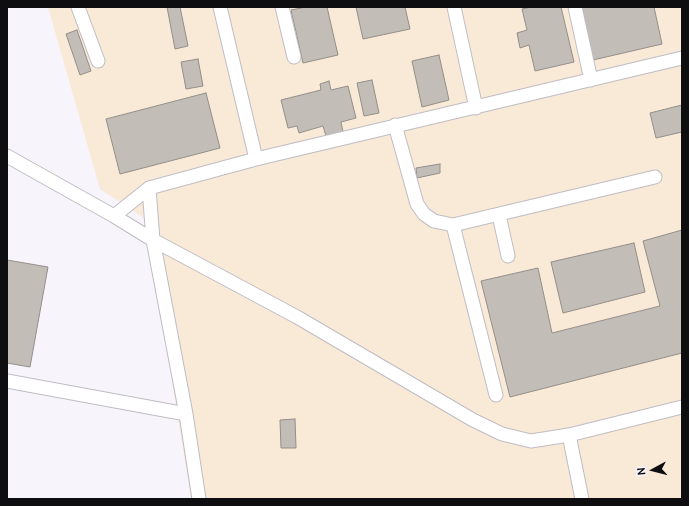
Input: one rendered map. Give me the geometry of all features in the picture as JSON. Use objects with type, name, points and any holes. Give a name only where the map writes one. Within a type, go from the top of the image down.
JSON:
[{"type":"lane","points":[[78,7],[98,61]]},
{"type":"lane","points":[[220,7],[256,159]]},
{"type":"lane","points":[[282,7],[294,57]]},
{"type":"lane","points":[[454,7],[476,108]]},
{"type":"lane","points":[[575,7],[591,80]]},
{"type":"lane","points":[[114,216],[148,188],[256,159],[395,125],[476,108],[682,58]]},
{"type":"lane","points":[[395,125],[417,204],[424,214],[434,222],[453,226],[656,177]]},
{"type":"lane","points":[[7,156],[114,216],[153,240],[297,317],[473,420],[502,434],[531,440],[568,435],[682,407]]},
{"type":"lane","points":[[148,188],[153,240],[186,414],[199,499]]},
{"type":"lane","points":[[499,215],[508,256]]},
{"type":"lane","points":[[453,226],[496,394]]},
{"type":"lane","points":[[7,381],[186,414]]},
{"type":"lane","points":[[568,435],[582,499]]},
{"type":"shaded area","points":[[48,7],[682,7],[682,499],[191,499],[146,219],[100,189]]},
{"type":"building","points":[[167,7],[180,7],[188,46],[175,49]]},
{"type":"building","points":[[306,7],[327,7],[338,55],[303,63],[291,10]]},
{"type":"building","points":[[356,7],[405,7],[410,29],[363,39]]},
{"type":"building","points":[[532,7],[561,7],[574,62],[535,71],[529,45],[520,48],[517,33],[527,30],[522,9]]},
{"type":"building","points":[[582,7],[654,7],[662,44],[593,60]]},
{"type":"building","points":[[77,30],[91,71],[80,75],[66,34]]},
{"type":"building","points":[[439,55],[449,100],[422,107],[412,61]]},
{"type":"building","points":[[198,59],[203,86],[186,89],[181,62]]},
{"type":"building","points":[[372,80],[379,113],[364,116],[357,83]]},
{"type":"building","points":[[329,81],[331,90],[348,86],[356,118],[341,122],[343,132],[326,136],[323,126],[299,133],[297,126],[288,128],[281,100],[321,90],[320,84]]},
{"type":"building","points":[[206,93],[220,148],[120,174],[106,119]]},
{"type":"building","points":[[682,105],[682,132],[656,138],[650,113]]},
{"type":"building","points":[[440,164],[440,173],[417,178],[416,168]]},
{"type":"building","points":[[682,230],[682,353],[510,397],[481,281],[538,268],[552,333],[660,306],[643,241]]},
{"type":"building","points":[[634,243],[645,292],[563,313],[551,262]]},
{"type":"building","points":[[7,260],[48,267],[30,367],[7,363]]},
{"type":"building","points":[[295,419],[296,448],[281,448],[280,420]]}]
